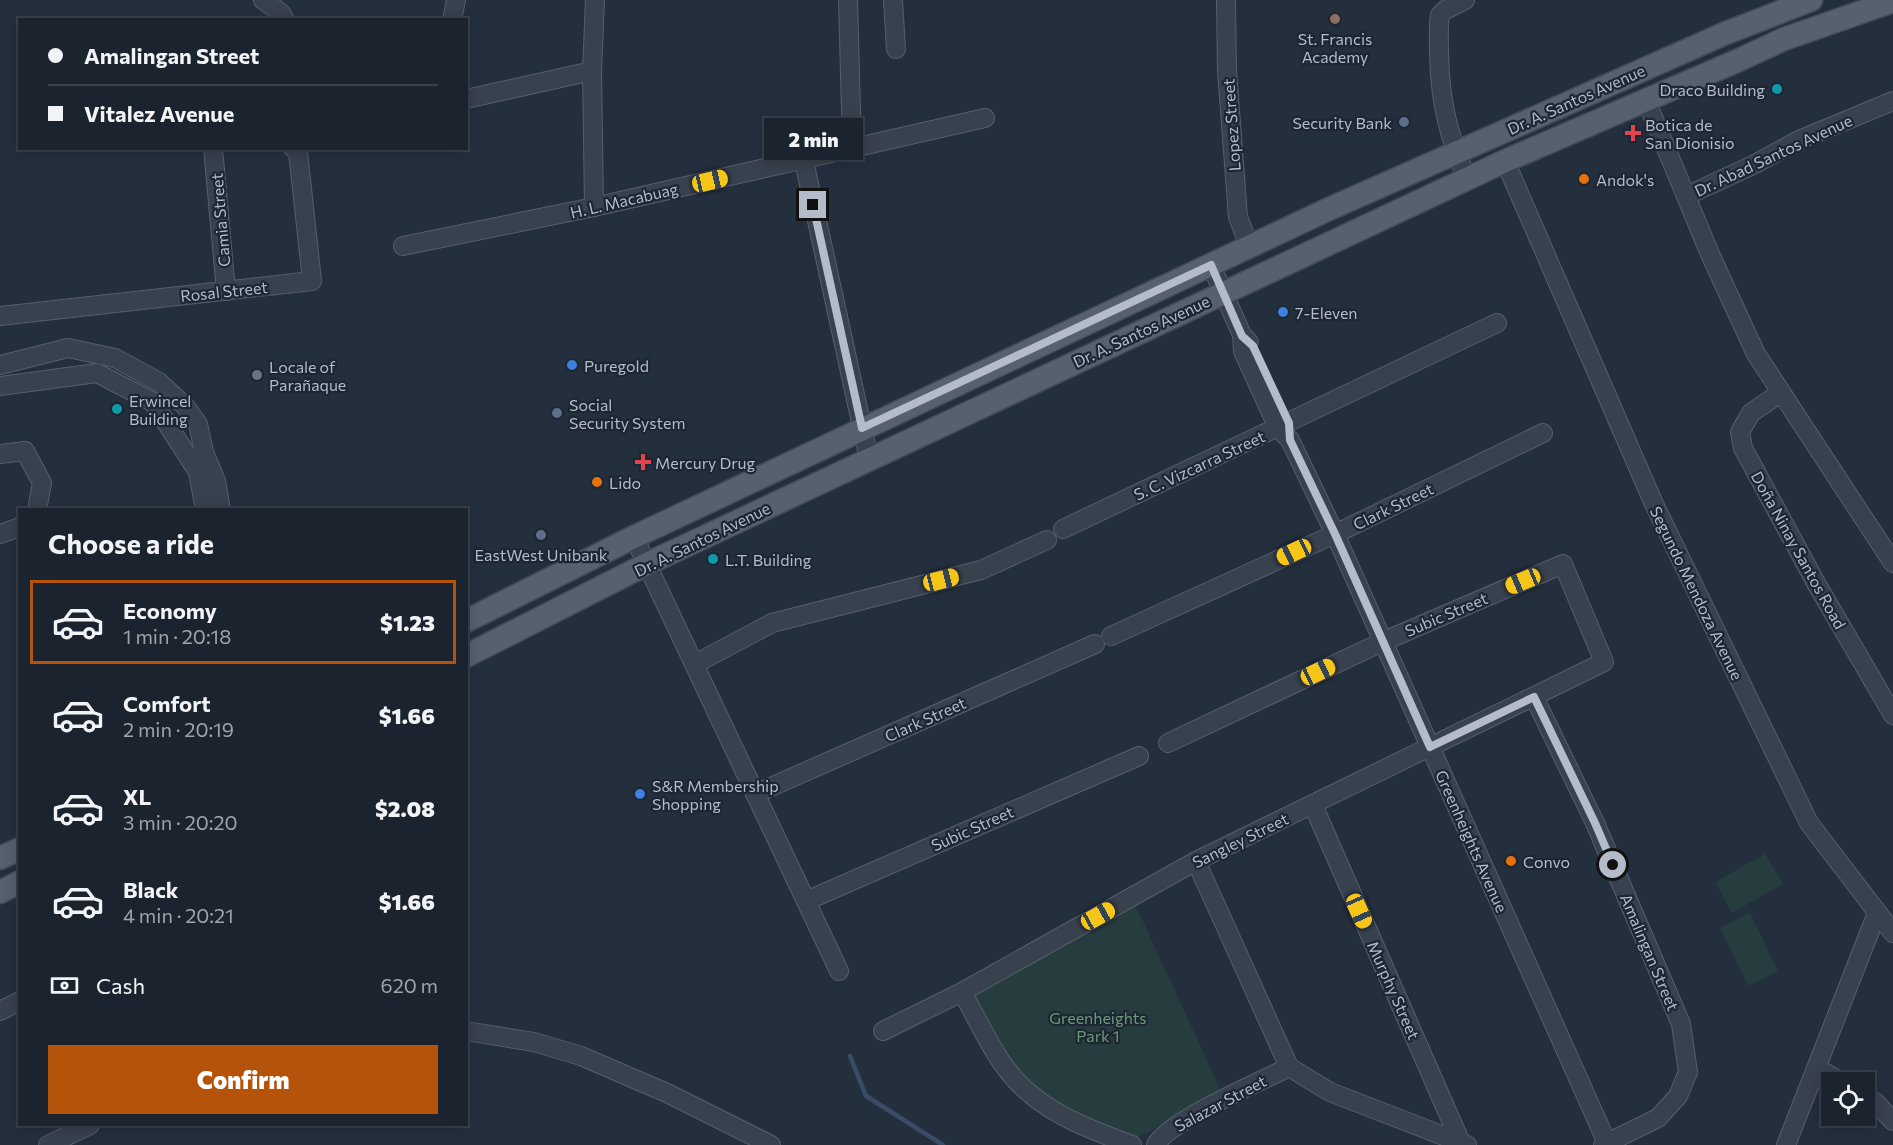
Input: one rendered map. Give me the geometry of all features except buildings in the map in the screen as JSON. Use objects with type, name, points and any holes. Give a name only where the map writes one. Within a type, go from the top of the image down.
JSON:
[{"type":"main road","name":"Dr. A. Santos Avenue","points":[[468,620],[634,537],[862,428],[1211,265],[1773,7],[1811,0]]},
{"type":"main road","name":"Dr. A. Santos Avenue","points":[[468,655],[648,564],[1505,161],[1784,39],[1893,1]]},
{"type":"main road","points":[[0,858],[18,850]]},
{"type":"street","points":[[263,0],[283,11]]},
{"type":"street","points":[[452,18],[456,0]]},
{"type":"street","points":[[594,207],[592,71],[595,0]]},
{"type":"street","points":[[848,0],[852,149]]},
{"type":"street","points":[[893,0],[896,49]]},
{"type":"street","name":"Lopez Street","points":[[1226,0],[1227,71],[1238,217],[1250,248]]},
{"type":"street","points":[[1466,0],[1442,12],[1439,22],[1439,69],[1442,102],[1456,152],[1468,180]]},
{"type":"street","points":[[1773,7],[1784,39]]},
{"type":"street","points":[[468,99],[592,71]]},
{"type":"street","points":[[1646,100],[1710,255],[1756,354],[1893,563]]},
{"type":"street","name":"Dr. Abad Santos Avenue","points":[[1686,196],[1753,165],[1799,140],[1893,101]]},
{"type":"street","name":"H. L. Macabuag","points":[[403,246],[594,207],[985,118]]},
{"type":"street","name":"Camia Street","points":[[213,150],[226,291]]},
{"type":"street","name":"Rosal Street","points":[[0,316],[312,281],[298,152],[296,150]]},
{"type":"street","points":[[804,160],[869,459]]},
{"type":"street","name":"Segundo Mendoza Avenue","points":[[1505,161],[1654,504],[1809,823],[1893,933]]},
{"type":"street","name":"Greenheights Avenue","points":[[1211,265],[1242,336],[1253,346],[1286,430],[1335,534],[1606,1144]]},
{"type":"street","name":"S. C. Vizcarra Street","points":[[1063,529],[1286,430],[1497,323]]},
{"type":"street","points":[[0,366],[68,348],[115,358],[159,382],[185,406],[198,424],[204,452],[216,481],[221,508]]},
{"type":"street","points":[[0,386],[97,373],[153,402],[198,472],[205,508]]},
{"type":"street","name":"Doña Ninay Santos Road","points":[[1780,393],[1751,413],[1740,432],[1743,448],[1816,583],[1893,715]]},
{"type":"street","points":[[175,434],[198,424]]},
{"type":"street","name":"Clark Street","points":[[755,794],[1103,640],[1335,534],[1543,433]]},
{"type":"street","points":[[0,454],[26,451],[42,483],[37,508]]},
{"type":"street","points":[[0,534],[18,528]]},
{"type":"street","points":[[634,537],[839,971]]},
{"type":"street","points":[[695,664],[772,623],[981,570],[1047,540]]},
{"type":"street","name":"Subic Street","points":[[1168,743],[1382,642],[1563,564],[1604,662]]},
{"type":"street","name":"Sangley Street","points":[[883,1031],[962,992],[1196,861],[1604,662]]},
{"type":"street","name":"Amalingan Street","points":[[1534,697],[1595,823],[1681,1024],[1688,1072],[1678,1096],[1658,1118],[1606,1144]]},
{"type":"street","name":"Subic Street","points":[[806,901],[1139,756]]},
{"type":"street","name":"Murphy Street","points":[[1312,805],[1464,1144]]},
{"type":"street","points":[[1196,861],[1289,1067],[1330,1092],[1464,1144]]},
{"type":"street","points":[[1786,1145],[1877,913]]},
{"type":"street","points":[[962,992],[1004,1066],[1021,1087],[1043,1105],[1103,1134],[1132,1145]]},
{"type":"street","points":[[0,1011],[18,1003]]},
{"type":"street","points":[[468,1031],[534,1042],[581,1056],[667,1093],[765,1144]]},
{"type":"street","name":"Salazar Street","points":[[1156,1145],[1162,1137],[1185,1120],[1289,1067]]},
{"type":"street","points":[[1817,1068],[1824,1072]]},
{"type":"street","points":[[1875,1102],[1893,1121]]},
{"type":"street","points":[[48,1145],[88,1126]]},
{"type":"green space","points":[[1765,854],[1783,884],[1732,913],[1715,882]]},
{"type":"green space","name":"Greenheights Park 1","points":[[1136,906],[1222,1093],[1138,1137],[1069,1110],[1037,1089],[1012,1064],[975,994]]},
{"type":"green space","points":[[1750,913],[1778,971],[1748,986],[1720,928]]},
{"type":"waterway","points":[[850,1056],[866,1096],[943,1145]]},
{"type":"place","name":"St. Francis Academy","points":[[1335,19]]},
{"type":"place","name":"Draco Building","points":[[1777,89]]},
{"type":"place","name":"Security Bank","points":[[1404,122]]},
{"type":"place","name":"Botica de San Dionisio","points":[[1633,133]]},
{"type":"place","name":"Andok's","points":[[1584,179]]},
{"type":"place","name":"7-Eleven","points":[[1283,312]]},
{"type":"place","name":"Puregold","points":[[572,365]]},
{"type":"place","name":"Locale of Parañaque","points":[[257,375]]},
{"type":"place","name":"Erwincel Building","points":[[117,409]]},
{"type":"place","name":"Social Security System","points":[[557,413]]},
{"type":"place","name":"Mercury Drug","points":[[643,462]]},
{"type":"place","name":"Lido","points":[[597,482]]},
{"type":"place","name":"EastWest Unibank","points":[[541,535]]},
{"type":"place","name":"L.T. Building","points":[[713,559]]},
{"type":"place","name":"S&R Membership Shopping","points":[[640,794]]},
{"type":"place","name":"Convo","points":[[1511,861]]},
{"type":"route","points":[[813,205],[862,428],[1211,265],[1242,336],[1253,346],[1289,423],[1290,440],[1335,534],[1430,747],[1534,697],[1613,865]]}]
